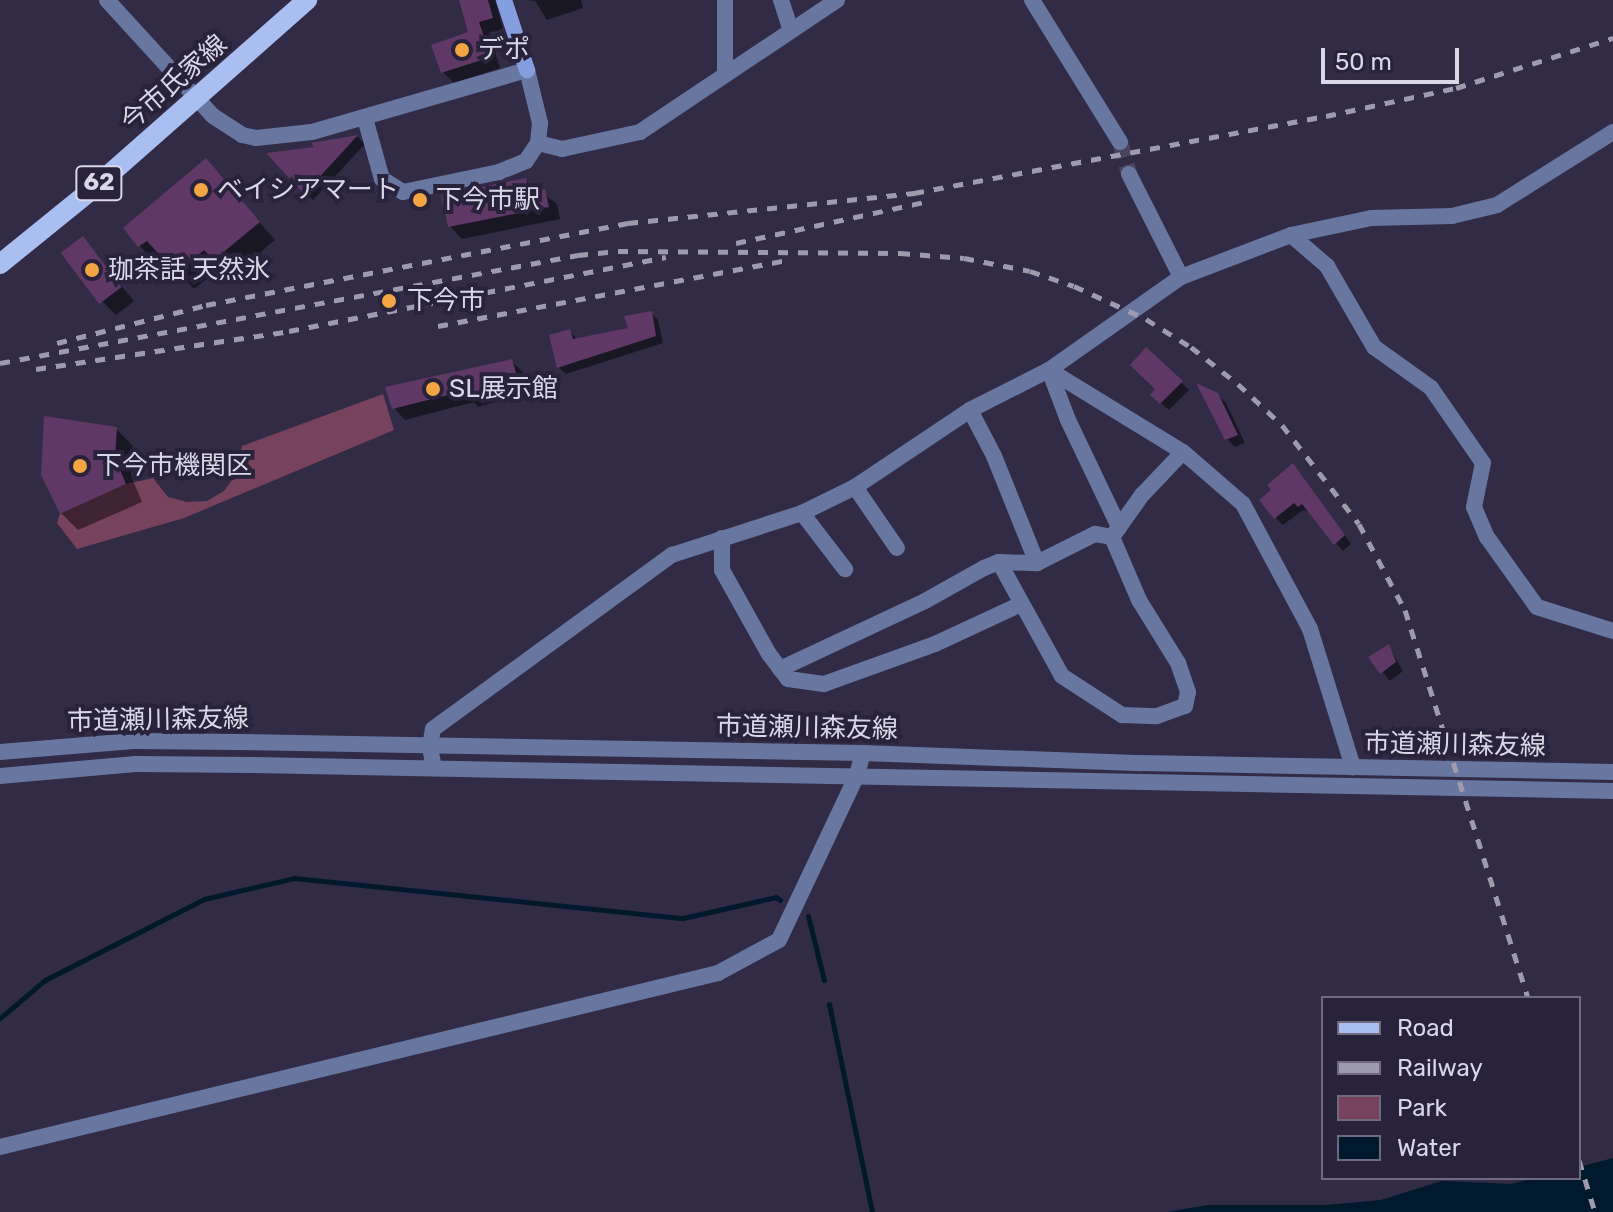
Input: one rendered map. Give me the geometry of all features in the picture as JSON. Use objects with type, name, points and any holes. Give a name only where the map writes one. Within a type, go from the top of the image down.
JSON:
[{"type":"main road","name":"今市氏家線","points":[[0,264],[307,0]]},
{"type":"main road","points":[[504,0],[527,70]]},
{"type":"street","points":[[107,0],[225,126],[256,138],[312,132],[527,70],[540,123],[538,143],[526,161],[499,172],[403,192],[382,179],[365,118]]},
{"type":"street","points":[[725,0],[725,72]]},
{"type":"street","points":[[781,0],[791,30]]},
{"type":"street","points":[[538,143],[562,149],[640,132],[725,72],[837,0]]},
{"type":"street","points":[[1032,0],[1120,142]]},
{"type":"street","points":[[434,768],[430,747],[433,729],[672,555],[802,513],[855,487],[970,410],[1049,370],[1181,277],[1291,235],[1371,218],[1452,216],[1497,205],[1613,132]]},
{"type":"street","points":[[1129,174],[1181,277]]},
{"type":"street","points":[[1291,235],[1327,266],[1374,347],[1431,388],[1483,463],[1474,507],[1487,537],[1537,607],[1613,631]]},
{"type":"street","points":[[1049,370],[1183,452],[1243,504],[1276,560],[1310,629],[1353,767]]},
{"type":"street","points":[[999,562],[1062,676],[1122,715],[1157,716],[1185,706],[1188,692],[1178,663],[1139,600],[1115,532],[1049,370]]},
{"type":"street","points":[[970,410],[994,456],[1037,563]]},
{"type":"street","points":[[780,669],[999,562],[1037,563],[1095,534],[1115,532],[1142,495],[1183,452]]},
{"type":"street","points":[[855,487],[897,548]]},
{"type":"street","points":[[802,513],[845,569]]},
{"type":"street","points":[[722,538],[722,570],[788,679],[824,684],[935,644],[1021,604]]},
{"type":"street","name":"市道瀬川森友線","points":[[0,752],[134,741],[863,753],[1613,772]]},
{"type":"street","points":[[0,1147],[718,973],[779,940],[857,775],[863,753]]},
{"type":"street","name":"市道瀬川森友線","points":[[0,776],[135,764],[1613,791]]},
{"type":"green space","points":[[383,394],[394,430],[184,518],[77,549],[57,523],[60,514],[126,484],[153,478],[168,497],[187,502],[207,501],[224,491],[238,472],[242,446]]},
{"type":"water","points":[[1613,1158],[1613,1212],[1167,1212],[1208,1205],[1326,1205],[1381,1200],[1442,1181],[1511,1184],[1527,1180],[1581,1180],[1581,1166]]},
{"type":"building","points":[[459,0],[488,0],[493,18],[479,22],[491,57],[441,73],[431,45],[468,32]]},
{"type":"building","points":[[358,135],[304,194],[266,153],[314,147],[311,143]]},
{"type":"building","name":"ベイシアマート","points":[[206,158],[260,222],[214,260],[204,250],[176,273],[147,241],[138,247],[123,228]]},
{"type":"building","points":[[526,178],[529,192],[545,189],[549,207],[448,227],[441,195]]},
{"type":"building","name":"珈茶話 天然氷","points":[[83,236],[122,287],[99,304],[61,253]]},
{"type":"building","points":[[652,311],[656,336],[557,368],[549,335],[570,329],[573,339],[628,328],[624,316]]},
{"type":"building","points":[[1146,347],[1183,381],[1160,404],[1150,395],[1155,389],[1130,365]]},
{"type":"building","name":"SL展示館","points":[[512,359],[518,380],[465,396],[464,391],[392,409],[385,387]]},
{"type":"building","points":[[1196,383],[1218,393],[1238,435],[1225,440]]},
{"type":"building","name":"下今市機関区","points":[[44,416],[117,427],[115,458],[126,484],[60,514],[41,475]]},
{"type":"building","points":[[1293,463],[1345,535],[1334,545],[1302,504],[1298,507],[1294,503],[1274,519],[1259,500],[1271,490],[1267,485]]},
{"type":"building","points":[[1389,644],[1396,662],[1380,674],[1368,657]]},
{"type":"waterway","points":[[0,1018],[45,980],[204,899],[294,878],[683,918],[776,897],[780,900]]},
{"type":"waterway","points":[[808,916],[824,980]]},
{"type":"waterway","points":[[829,1004],[872,1212]]},
{"type":"tunnel","points":[[1120,142],[1129,174]]},
{"type":"railway","points":[[57,343],[206,305],[628,223],[914,193],[1326,116],[1456,88],[1613,38]]},
{"type":"railway","points":[[736,243],[924,202]]},
{"type":"railway","points":[[0,363],[578,255],[618,251],[900,253],[964,258],[1030,271],[1074,286],[1146,319],[1191,347],[1238,384],[1282,425],[1359,524],[1405,610],[1527,996]]},
{"type":"railway","points":[[36,369],[289,331],[666,257]]},
{"type":"railway","points":[[438,326],[788,260]]},
{"type":"railway","points":[[1581,1166],[1595,1212]]},
{"type":"place","name":"デポ","points":[[462,50]]},
{"type":"place","name":"ベイシアマート","points":[[201,190]]},
{"type":"place","name":"下今市駅","points":[[420,200]]},
{"type":"place","name":"珈茶話 天然氷","points":[[92,270]]},
{"type":"place","name":"下今市","points":[[389,301]]},
{"type":"place","name":"SL展示館","points":[[433,389]]},
{"type":"place","name":"下今市機関区","points":[[80,466]]}]
